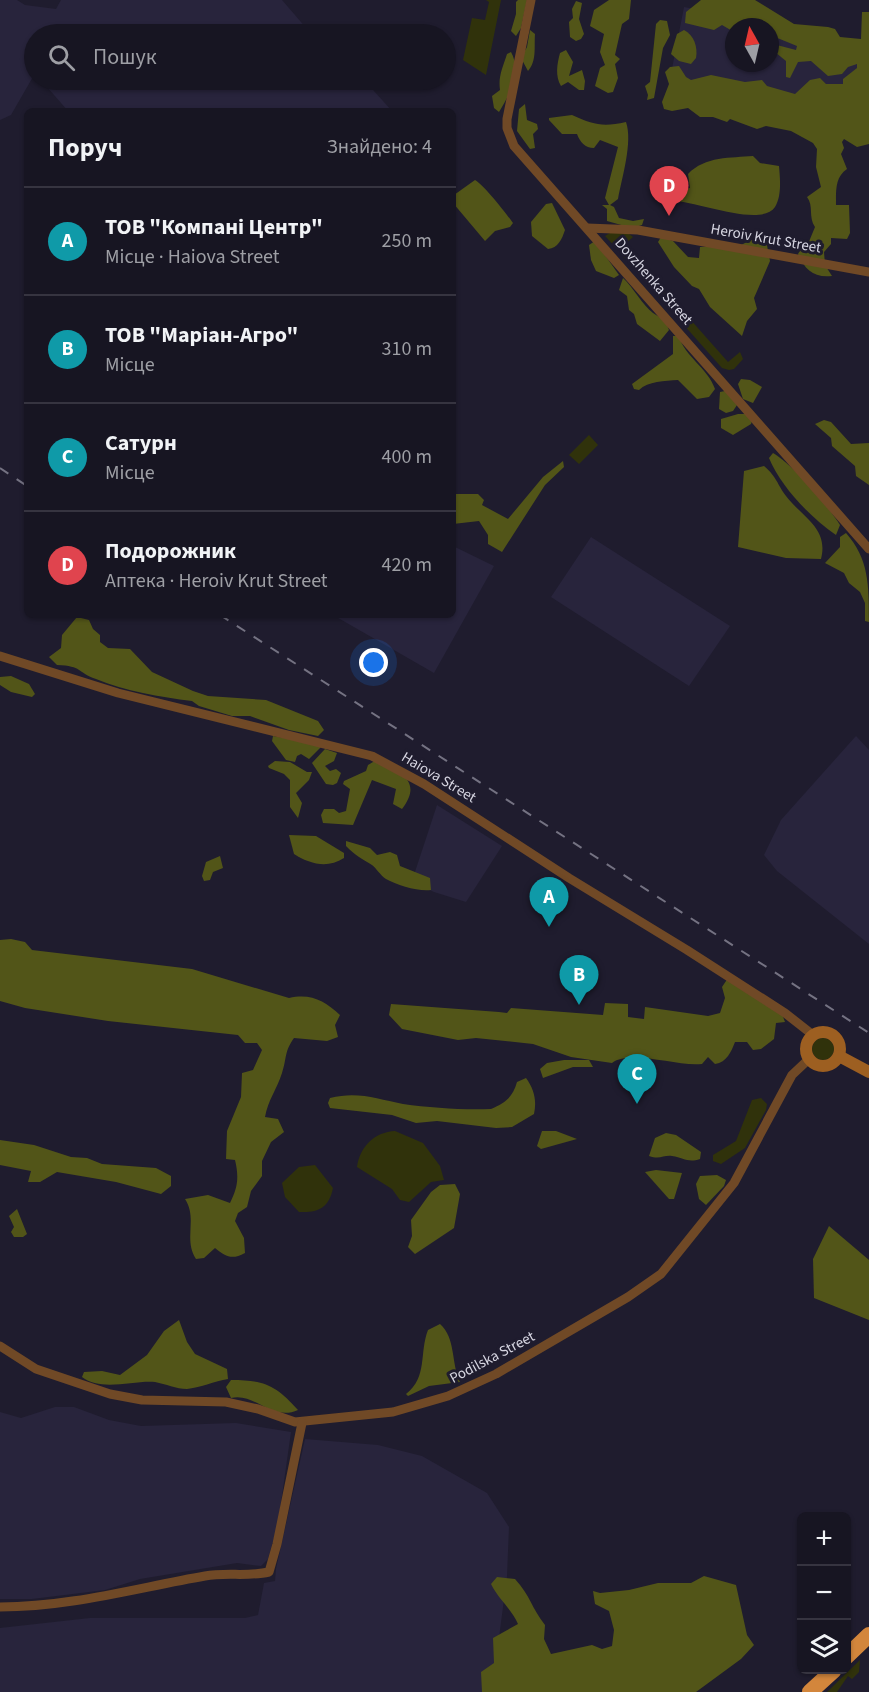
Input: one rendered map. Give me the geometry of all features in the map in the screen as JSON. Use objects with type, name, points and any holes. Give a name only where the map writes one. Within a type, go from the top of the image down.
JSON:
[{"type":"highway","points":[[851,1652],[869,1635]]},
{"type":"highway","points":[[810,1692],[830,1674]]},
{"type":"street","name":"Dovzhenka Street","points":[[531,0],[507,128],[520,154],[869,549]]},
{"type":"street","name":"Heroiv Krut Street","points":[[587,228],[638,230],[869,272]]},
{"type":"street","name":"Haiova Street","points":[[0,656],[118,693],[372,756],[424,784],[569,878],[707,963],[785,1013],[813,1035]]},
{"type":"street","points":[[823,1032],[834,1036],[840,1045],[839,1056],[832,1064],[822,1067],[809,1059],[806,1049],[813,1035],[823,1032]]},
{"type":"street","points":[[839,1056],[869,1072]]},
{"type":"street","name":"Podilska Street","points":[[0,1346],[36,1369],[110,1394],[142,1400],[226,1402],[302,1423],[393,1412],[448,1396],[476,1385],[643,1288],[675,1258],[728,1192],[792,1075],[809,1059]]},
{"type":"street","points":[[0,1607],[37,1607],[110,1597],[207,1575],[269,1572],[302,1423]]},
{"type":"shaded area","points":[[0,0],[17,0],[25,5],[56,9],[61,0],[282,0],[303,24],[24,24],[25,90],[11,115],[0,120]]},
{"type":"shaded area","points":[[486,0],[501,0],[486,75],[463,60],[472,18],[485,20],[489,2]]},
{"type":"shaded area","points":[[518,0],[527,0],[521,28],[516,36],[511,31]]},
{"type":"shaded area","points":[[609,0],[631,0],[629,19],[622,24],[615,55],[620,59],[615,64],[618,78],[613,92],[608,93],[595,86],[600,68],[605,65],[600,52],[604,34],[590,26],[594,10]]},
{"type":"shaded area","points":[[701,0],[755,0],[794,24],[828,27],[835,29],[840,37],[861,39],[862,12],[869,12],[869,144],[857,147],[844,139],[842,142],[844,148],[841,154],[847,169],[838,180],[836,205],[849,205],[850,233],[847,239],[831,238],[831,244],[824,252],[825,265],[832,276],[820,276],[811,272],[798,254],[802,247],[808,244],[815,227],[807,197],[821,187],[816,167],[817,149],[813,143],[791,131],[766,126],[757,129],[730,119],[727,122],[713,117],[700,117],[688,108],[672,111],[664,109],[662,102],[669,84],[665,72],[670,67],[679,66],[686,77],[691,80],[711,75],[745,82],[762,80],[767,86],[795,94],[810,80],[820,78],[826,84],[843,84],[843,79],[857,68],[857,64],[848,67],[842,74],[828,76],[811,61],[798,62],[790,78],[786,77],[786,61],[779,55],[779,46],[796,50],[797,46],[779,39],[779,18],[725,18],[725,27],[722,25],[714,30],[685,23],[686,12]]},
{"type":"shaded area","points":[[576,1],[582,3],[579,19],[584,34],[576,41],[570,37],[569,22],[573,18],[572,9]]},
{"type":"shaded area","points":[[684,7],[741,18],[725,18],[725,72],[779,72],[779,25],[865,42],[851,118],[669,84]]},
{"type":"shaded area","points":[[660,20],[667,21],[670,35],[663,48],[654,98],[647,100],[645,86],[650,82],[656,24]]},
{"type":"shaded area","points":[[530,30],[535,34],[533,63],[528,71],[521,58],[527,47]]},
{"type":"shaded area","points":[[684,30],[693,38],[696,46],[696,58],[691,64],[679,61],[671,54],[677,34]]},
{"type":"shaded area","points":[[566,50],[573,62],[569,76],[582,70],[585,81],[584,90],[579,90],[568,82],[561,86],[559,82],[557,70],[559,57],[560,53]]},
{"type":"shaded area","points":[[511,52],[515,75],[507,99],[499,112],[494,108],[492,96],[500,90],[501,72],[507,54]]},
{"type":"shaded area","points":[[50,90],[373,90],[389,108],[65,108]]},
{"type":"shaded area","points":[[525,104],[527,120],[537,124],[538,129],[533,134],[535,148],[530,149],[517,131],[519,109]]},
{"type":"shaded area","points":[[572,115],[599,124],[626,122],[628,149],[624,170],[618,199],[610,205],[614,207],[619,218],[633,221],[644,219],[642,225],[632,228],[607,221],[607,209],[602,205],[609,205],[605,198],[618,147],[600,140],[594,148],[585,146],[577,134],[562,134],[549,120],[549,118]]},
{"type":"shaded area","points":[[753,156],[760,163],[779,166],[779,198],[775,207],[768,213],[757,215],[728,212],[673,201],[670,197],[671,192],[690,188],[688,174],[702,164],[719,159]]},
{"type":"shaded area","points":[[475,180],[489,193],[513,223],[510,227],[495,231],[485,241],[456,207],[456,194]]},
{"type":"shaded area","points":[[552,203],[565,230],[557,245],[548,249],[532,236],[531,222],[546,204]]},
{"type":"shaded area","points":[[613,231],[633,237],[618,250],[605,236]]},
{"type":"shaded area","points":[[661,237],[673,241],[688,257],[699,258],[700,247],[741,245],[751,240],[767,245],[770,261],[754,298],[757,309],[747,321],[742,336],[710,307],[699,289],[692,286],[674,267],[658,242]]},
{"type":"shaded area","points":[[595,241],[619,275],[614,278],[596,271],[591,260],[589,245]]},
{"type":"shaded area","points":[[627,248],[728,362],[740,352],[743,359],[734,369],[722,368],[621,254]]},
{"type":"shaded area","points":[[623,278],[649,310],[666,323],[669,330],[660,341],[637,324],[634,314],[629,310],[627,296],[619,290]]},
{"type":"shaded area","points":[[673,336],[679,336],[686,350],[712,382],[715,389],[709,397],[697,399],[678,380],[657,382],[639,390],[634,389],[632,384],[673,354]]},
{"type":"shaded area","points":[[741,379],[750,380],[762,387],[753,403],[743,399],[738,384]]},
{"type":"shaded area","points":[[725,391],[737,405],[733,411],[726,413],[719,409],[720,392]]},
{"type":"shaded area","points":[[738,414],[750,414],[753,417],[751,424],[733,435],[721,428],[721,419]]},
{"type":"shaded area","points":[[824,420],[831,422],[851,444],[869,443],[869,485],[856,476],[855,466],[832,446],[831,438],[815,424]]},
{"type":"shaded area","points":[[589,435],[598,445],[579,464],[569,455]]},
{"type":"shaded area","points":[[773,453],[800,476],[827,506],[840,525],[836,535],[807,510],[781,480],[769,458]]},
{"type":"shaded area","points":[[563,461],[564,467],[545,485],[502,552],[488,544],[488,535],[479,521],[456,524],[456,494],[478,494],[484,500],[482,505],[508,519],[543,477]]},
{"type":"shaded area","points":[[764,466],[786,496],[818,531],[822,548],[821,559],[786,558],[738,547],[744,471]]},
{"type":"shaded area","points":[[846,533],[859,553],[866,573],[869,622],[865,621],[865,603],[860,592],[849,583],[844,573],[825,563],[840,547],[840,537]]},
{"type":"shaded area","points":[[591,537],[730,626],[689,686],[551,597]]},
{"type":"shaded area","points":[[456,547],[494,566],[434,673],[338,618],[456,618]]},
{"type":"shaded area","points":[[76,618],[89,620],[93,629],[100,635],[100,642],[108,648],[130,649],[152,672],[208,696],[266,700],[318,721],[324,730],[318,736],[289,730],[250,716],[232,716],[199,706],[192,701],[119,687],[75,668],[57,665],[49,657],[61,648],[62,635]]},
{"type":"shaded area","points":[[11,676],[29,684],[35,694],[32,697],[11,692],[0,685],[0,677]]},
{"type":"shaded area","points":[[273,736],[323,745],[309,759],[301,754],[297,756],[295,762],[286,760],[272,741]]},
{"type":"shaded area","points":[[856,736],[869,750],[869,944],[777,871],[764,855],[781,820]]},
{"type":"shaded area","points":[[325,749],[337,753],[334,761],[325,766],[330,771],[336,769],[341,773],[337,783],[333,785],[326,784],[312,763]]},
{"type":"shaded area","points":[[378,759],[401,774],[410,785],[408,799],[402,809],[393,804],[396,789],[372,780],[353,825],[323,823],[321,815],[324,809],[334,809],[339,813],[346,811],[350,789],[343,784],[344,781],[366,771],[368,765]]},
{"type":"shaded area","points":[[275,761],[290,762],[307,772],[312,772],[309,780],[296,793],[302,803],[298,818],[290,807],[290,780],[284,774],[268,766]]},
{"type":"shaded area","points":[[437,805],[502,846],[466,902],[434,892],[412,881]]},
{"type":"shaded area","points":[[289,835],[316,836],[344,853],[344,858],[325,864],[306,860],[294,854]]},
{"type":"shaded area","points":[[346,841],[370,848],[377,855],[390,852],[397,855],[400,866],[430,878],[431,890],[408,888],[386,879],[372,865],[349,849]]},
{"type":"shaded area","points":[[220,856],[223,868],[213,872],[210,880],[204,881],[202,876],[206,862]]},
{"type":"shaded area","points":[[11,939],[25,942],[32,950],[192,969],[289,998],[311,997],[329,1006],[340,1015],[335,1025],[338,1037],[327,1041],[294,1038],[289,1047],[282,1073],[265,1117],[278,1119],[284,1132],[271,1142],[262,1161],[262,1176],[251,1191],[247,1207],[238,1213],[235,1221],[244,1238],[245,1253],[229,1256],[215,1248],[204,1258],[196,1259],[192,1252],[190,1214],[185,1199],[208,1195],[230,1203],[233,1197],[237,1172],[235,1160],[226,1159],[227,1131],[241,1097],[242,1073],[253,1070],[262,1050],[257,1043],[245,1043],[238,1035],[108,1021],[25,1008],[0,1001],[0,940]]},
{"type":"shaded area","points":[[728,978],[782,1014],[785,1022],[776,1023],[774,1039],[761,1049],[753,1050],[747,1042],[735,1042],[726,1059],[715,1064],[708,1057],[702,1064],[692,1064],[642,1058],[620,1059],[612,1063],[571,1057],[533,1044],[476,1038],[458,1040],[402,1029],[389,1015],[391,1004],[507,1013],[511,1008],[603,1015],[605,1003],[628,1004],[628,1017],[644,1019],[645,1007],[708,1016],[720,1013],[725,998],[722,987]]},
{"type":"shaded area","points":[[819,1038],[827,1038],[834,1045],[834,1053],[827,1060],[819,1060],[812,1053],[812,1045]]},
{"type":"shaded area","points":[[589,1060],[593,1067],[573,1067],[543,1078],[540,1069],[547,1063]]},
{"type":"shaded area","points":[[526,1078],[534,1095],[534,1114],[512,1127],[496,1128],[437,1121],[416,1123],[392,1115],[330,1108],[328,1103],[330,1098],[350,1095],[425,1107],[491,1109],[508,1099],[517,1082]]},
{"type":"shaded area","points":[[761,1098],[767,1104],[766,1110],[745,1148],[721,1164],[713,1161],[713,1155],[736,1141],[752,1100]]},
{"type":"shaded area","points":[[395,1131],[423,1143],[440,1166],[444,1180],[431,1182],[409,1202],[400,1200],[392,1189],[357,1167],[361,1153],[375,1137]]},
{"type":"shaded area","points":[[542,1131],[556,1131],[577,1139],[541,1149],[537,1146]]},
{"type":"shaded area","points":[[666,1133],[676,1135],[701,1152],[700,1159],[649,1156],[655,1138]]},
{"type":"shaded area","points":[[0,1140],[34,1145],[102,1164],[156,1168],[171,1176],[171,1186],[161,1194],[116,1182],[57,1172],[40,1182],[28,1182],[31,1171],[0,1165]]},
{"type":"shaded area","points":[[315,1165],[333,1188],[331,1195],[322,1208],[299,1212],[285,1197],[282,1183],[299,1167]]},
{"type":"shaded area","points":[[656,1170],[682,1173],[674,1199],[669,1199],[645,1172]]},
{"type":"shaded area","points":[[717,1175],[726,1180],[724,1186],[706,1205],[699,1199],[696,1184],[700,1176]]},
{"type":"shaded area","points":[[455,1184],[460,1194],[454,1228],[415,1254],[408,1247],[412,1236],[411,1220],[431,1192],[440,1185]]},
{"type":"shaded area","points":[[17,1209],[27,1234],[23,1237],[14,1237],[11,1232],[14,1227],[9,1216]]},
{"type":"shaded area","points":[[829,1226],[869,1260],[869,1320],[814,1298],[813,1259]]},
{"type":"shaded area","points":[[179,1320],[187,1342],[195,1354],[227,1369],[228,1379],[187,1389],[155,1382],[98,1384],[82,1377],[84,1372],[102,1371],[120,1375],[147,1355],[164,1331]]},
{"type":"shaded area","points":[[440,1324],[449,1336],[460,1382],[429,1386],[408,1396],[406,1394],[413,1387],[420,1372],[428,1330]]},
{"type":"shaded area","points":[[231,1380],[252,1381],[269,1386],[283,1395],[298,1410],[289,1413],[280,1412],[248,1399],[231,1398],[226,1387]]},
{"type":"shaded area","points":[[55,1407],[74,1407],[109,1420],[141,1426],[236,1423],[291,1432],[278,1524],[268,1559],[261,1566],[237,1563],[140,1579],[105,1590],[32,1599],[0,1599],[0,1412],[21,1418]]},
{"type":"shaded area","points":[[305,1439],[378,1445],[422,1456],[487,1493],[509,1527],[507,1576],[492,1692],[0,1692],[0,1628],[90,1618],[245,1618],[258,1615],[264,1583],[275,1581]]},
{"type":"shaded area","points":[[704,1576],[736,1585],[747,1635],[754,1645],[741,1659],[696,1692],[482,1692],[481,1672],[494,1663],[493,1638],[518,1624],[491,1584],[497,1577],[515,1579],[524,1591],[545,1625],[544,1639],[551,1654],[592,1645],[602,1649],[612,1646],[614,1630],[609,1611],[595,1604],[593,1591],[600,1593],[629,1590],[658,1583],[691,1583]]},
{"type":"shaded area","points":[[860,1660],[859,1672],[852,1679],[848,1676],[837,1692],[827,1692],[846,1674],[851,1674],[851,1669]]},
{"type":"railway","points":[[0,468],[24,484]]},
{"type":"railway","points":[[225,618],[869,1033]]},
{"type":"place","name":"Подорожник","points":[[669,216]]},
{"type":"place","name":"ТОВ \"Компані Центр\"","points":[[549,927]]},
{"type":"place","name":"ТОВ \"Маріан-Агро\"","points":[[579,1005]]},
{"type":"place","name":"Сатурн","points":[[637,1104]]}]
